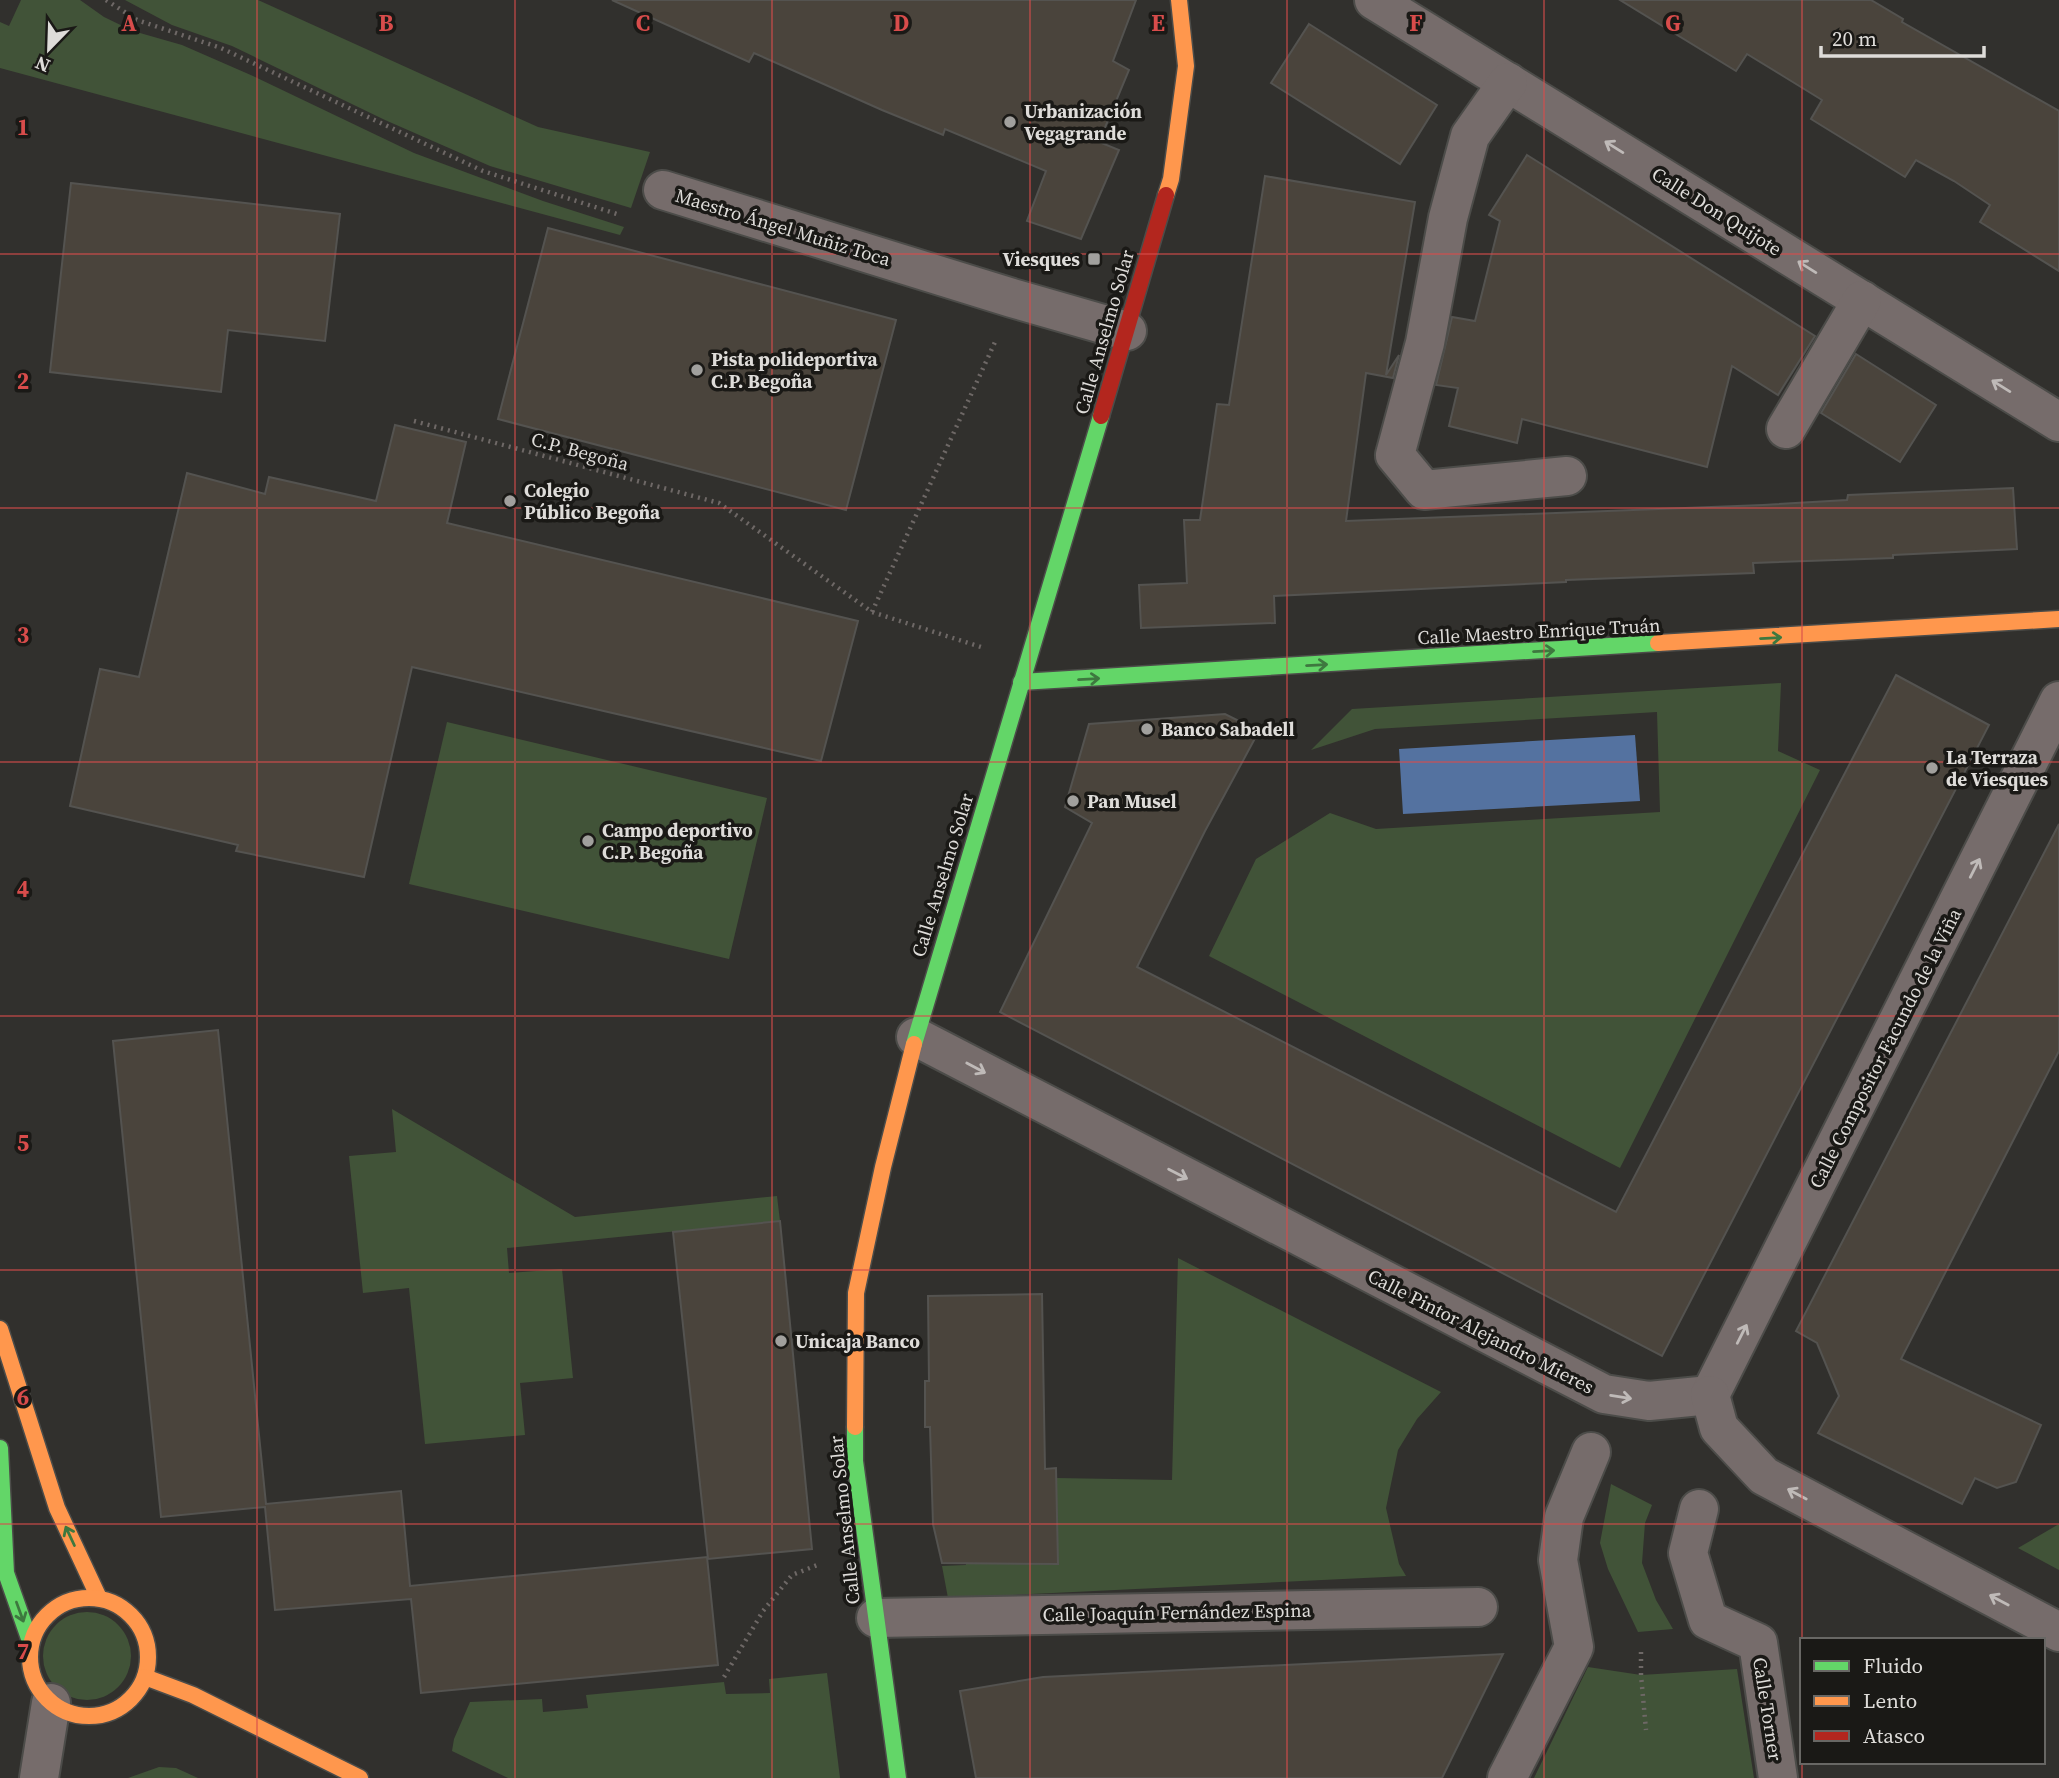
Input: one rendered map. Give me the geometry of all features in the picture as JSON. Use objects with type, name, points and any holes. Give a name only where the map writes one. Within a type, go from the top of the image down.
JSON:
[{"type":"street","name":"Calle Anselmo Solar","points":[[898,1778],[855,1461],[856,1293],[883,1167],[916,1037],[1171,180],[1186,66],[1179,0]]},
{"type":"street","name":"Calle Don Quijote","points":[[1374,0],[2059,422]]},
{"type":"street","points":[[1508,82],[1470,136],[1448,218],[1425,343],[1395,455],[1424,490],[1567,476]]},
{"type":"street","name":"Maestro Ángel Muñiz Toca","points":[[663,190],[1127,331]]},
{"type":"street","points":[[1786,429],[1862,300]]},
{"type":"street","name":"Calle Maestro Enrique Truán","points":[[1021,682],[2059,619]]},
{"type":"street","name":"Calle Compositor Facundo de la Viña","points":[[1710,1395],[2059,701]]},
{"type":"street","name":"Calle Pintor Alejandro Mieres","points":[[916,1037],[1604,1394],[1649,1401],[1710,1395]]},
{"type":"street","points":[[0,1328],[57,1508],[99,1598]]},
{"type":"street","points":[[1710,1395],[1718,1428],[1764,1476],[2059,1632]]},
{"type":"street","points":[[0,1448],[6,1573],[32,1644]]},
{"type":"street","points":[[1507,1778],[1574,1647],[1559,1560],[1564,1517],[1591,1452]]},
{"type":"street","name":"Calle Torner","points":[[1699,1509],[1688,1553],[1708,1620],[1758,1643],[1778,1778]]},
{"type":"street","points":[[78,1598],[99,1598],[118,1605],[135,1618],[145,1636],[149,1656],[145,1677],[136,1694],[122,1707],[105,1714],[86,1717],[67,1713],[51,1703],[38,1689],[31,1671],[29,1653],[33,1634],[43,1618],[58,1605],[78,1598]]},
{"type":"street","name":"Calle Joaquín Fernández Espina","points":[[876,1618],[1478,1607]]},
{"type":"street","points":[[145,1677],[193,1695],[360,1778]]},
{"type":"street","points":[[39,1778],[51,1703]]},
{"type":"path","name":"Maestro Ángel Muñiz Toca","points":[[106,0],[138,20],[221,48],[483,171],[627,217],[663,190]]},
{"type":"path","points":[[872,612],[1012,298]]},
{"type":"path","name":"C.P. Begoña","points":[[414,421],[719,503],[872,612],[992,650]]},
{"type":"path","points":[[724,1677],[763,1611],[792,1576],[828,1560]]},
{"type":"path","points":[[1641,1652],[1646,1731]]},
{"type":"green space","points":[[21,0],[80,0],[104,17],[133,31],[182,45],[414,153],[543,201],[624,227],[620,235],[0,68],[0,22],[9,26]]},
{"type":"green space","points":[[125,0],[258,0],[538,127],[650,152],[631,208],[490,166],[385,120],[232,46],[172,25]]},
{"type":"green space","points":[[1781,683],[1778,751],[1820,770],[1620,1168],[1209,956],[1256,859],[1330,813],[1376,829],[1660,812],[1657,712],[1375,729],[1311,750],[1352,709]]},
{"type":"green space","name":"Campo deportivo C.P. Begoña","points":[[447,722],[767,798],[729,959],[409,884]]},
{"type":"green space","points":[[392,1109],[575,1217],[777,1196],[780,1221],[507,1248],[509,1273],[562,1269],[573,1378],[520,1383],[525,1435],[425,1444],[409,1288],[363,1293],[349,1156],[396,1152]]},
{"type":"green space","points":[[1178,1258],[1441,1392],[1417,1419],[1398,1450],[1386,1508],[1399,1564],[1406,1576],[948,1598],[942,1566],[966,1565],[966,1557],[1056,1478],[1172,1480]]},
{"type":"green space","points":[[1611,1484],[1652,1505],[1645,1523],[1642,1563],[1656,1600],[1673,1629],[1638,1632],[1608,1569],[1600,1543]]},
{"type":"green space","points":[[2059,1524],[2059,1570],[2018,1548]]},
{"type":"green space","points":[[87,1612],[104,1616],[118,1625],[127,1639],[131,1656],[127,1673],[118,1687],[104,1696],[87,1700],[70,1696],[56,1687],[47,1673],[43,1656],[47,1639],[56,1625],[70,1616]]},
{"type":"green space","points":[[1588,1667],[1641,1675],[1737,1669],[1754,1778],[1534,1778]]},
{"type":"green space","points":[[827,1673],[840,1778],[508,1778],[452,1751],[454,1739],[470,1702],[542,1699],[543,1712],[588,1708],[586,1695],[724,1682],[726,1694],[770,1693],[769,1679]]},
{"type":"green space","points":[[159,1767],[176,1768],[198,1778],[128,1778]]},
{"type":"water","points":[[1635,735],[1640,801],[1403,814],[1399,749]]},
{"type":"building","name":"Urbanización Vegagrande","points":[[612,0],[1136,0],[1113,61],[1129,70],[1099,142],[1119,150],[1081,239],[1027,221],[1046,171],[945,129],[943,135],[754,53],[749,62]]},
{"type":"building","points":[[1620,0],[1871,0],[1903,19],[1902,22],[2059,111],[2059,271],[1980,222],[1990,205],[1954,181],[1916,160],[1905,177],[1811,119],[1822,100],[1747,54],[1736,71]]},
{"type":"building","points":[[1309,24],[1437,105],[1400,164],[1271,83]]},
{"type":"building","points":[[1527,155],[1815,336],[1778,395],[1732,366],[1707,467],[1522,419],[1517,443],[1449,426],[1458,388],[1436,385],[1452,317],[1475,321],[1500,221],[1489,215]]},
{"type":"building","points":[[1265,176],[1415,202],[1386,375],[1399,355],[1393,378],[1366,373],[1346,521],[1763,505],[1847,500],[1848,495],[2013,488],[2017,549],[1893,555],[1893,558],[1753,563],[1754,573],[1274,596],[1275,623],[1141,628],[1139,585],[1187,583],[1184,520],[1200,520],[1217,404],[1229,405]]},
{"type":"building","points":[[71,183],[340,214],[325,341],[228,330],[221,392],[50,372]]},
{"type":"building","name":"Pista polideportiva C.P. Begoña","points":[[548,228],[896,320],[846,510],[498,419]]},
{"type":"building","points":[[1856,354],[1936,405],[1900,462],[1821,413]]},
{"type":"building","points":[[395,425],[466,442],[447,523],[858,621],[821,761],[412,667],[364,877],[236,851],[238,845],[70,806],[100,669],[139,677],[187,473],[265,494],[269,477],[376,501]]},
{"type":"building","points":[[1896,675],[1989,725],[1662,1356],[1000,1012],[1092,823],[1065,807],[1089,724],[1225,714],[1259,731],[1137,967],[1616,1212]]},
{"type":"building","points":[[2059,824],[2059,1051],[1901,1359],[2041,1425],[2016,1482],[1997,1488],[1975,1478],[1962,1504],[1818,1433],[1839,1396],[1817,1343],[1796,1331]]},
{"type":"building","points":[[218,1030],[266,1504],[401,1491],[410,1586],[707,1557],[718,1665],[421,1693],[411,1599],[275,1610],[265,1507],[161,1517],[113,1041]]},
{"type":"building","points":[[780,1221],[812,1549],[708,1559],[673,1232]]},
{"type":"building","points":[[1042,1294],[1045,1469],[1056,1468],[1058,1564],[942,1563],[933,1524],[930,1427],[925,1427],[925,1381],[929,1381],[928,1296]]},
{"type":"building","points":[[1503,1654],[1442,1778],[976,1778],[960,1691],[1043,1677]]},
{"type":"traffic: fast","points":[[914,1044],[1101,416]]},
{"type":"traffic: fast","points":[[1021,682],[1658,643]]},
{"type":"traffic: fast","points":[[855,1427],[855,1461],[898,1778]]},
{"type":"traffic: fast","points":[[0,1448],[6,1573],[31,1644]]},
{"type":"traffic: slow","points":[[1166,195],[1171,179],[1186,66],[1179,0]]},
{"type":"traffic: slow","points":[[1658,643],[2059,619]]},
{"type":"traffic: slow","points":[[855,1427],[856,1293],[883,1167],[914,1044]]},
{"type":"traffic: slow","points":[[0,1329],[57,1508],[99,1598]]},
{"type":"traffic: slow","points":[[89,1598],[112,1602],[131,1615],[144,1634],[148,1657],[144,1680],[131,1699],[112,1712],[89,1716],[66,1712],[47,1699],[34,1680],[30,1657],[34,1634],[47,1615],[66,1602],[89,1598]]},
{"type":"traffic: slow","points":[[145,1677],[193,1695],[360,1778]]},
{"type":"traffic: jam","points":[[1101,416],[1166,195]]},
{"type":"place","name":"Urbanización Vegagrande","points":[[1010,122]]},
{"type":"place","name":"Viesques","points":[[1094,259]]},
{"type":"place","name":"Pista polideportiva C.P. Begoña","points":[[697,370]]},
{"type":"place","name":"Colegio Público Begoña","points":[[510,501]]},
{"type":"place","name":"Banco Sabadell","points":[[1147,729]]},
{"type":"place","name":"La Terraza de Viesques","points":[[1932,768]]},
{"type":"place","name":"Pan Musel","points":[[1073,801]]},
{"type":"place","name":"Campo deportivo C.P. Begoña","points":[[588,841]]},
{"type":"place","name":"Unicaja Banco","points":[[781,1341]]}]
